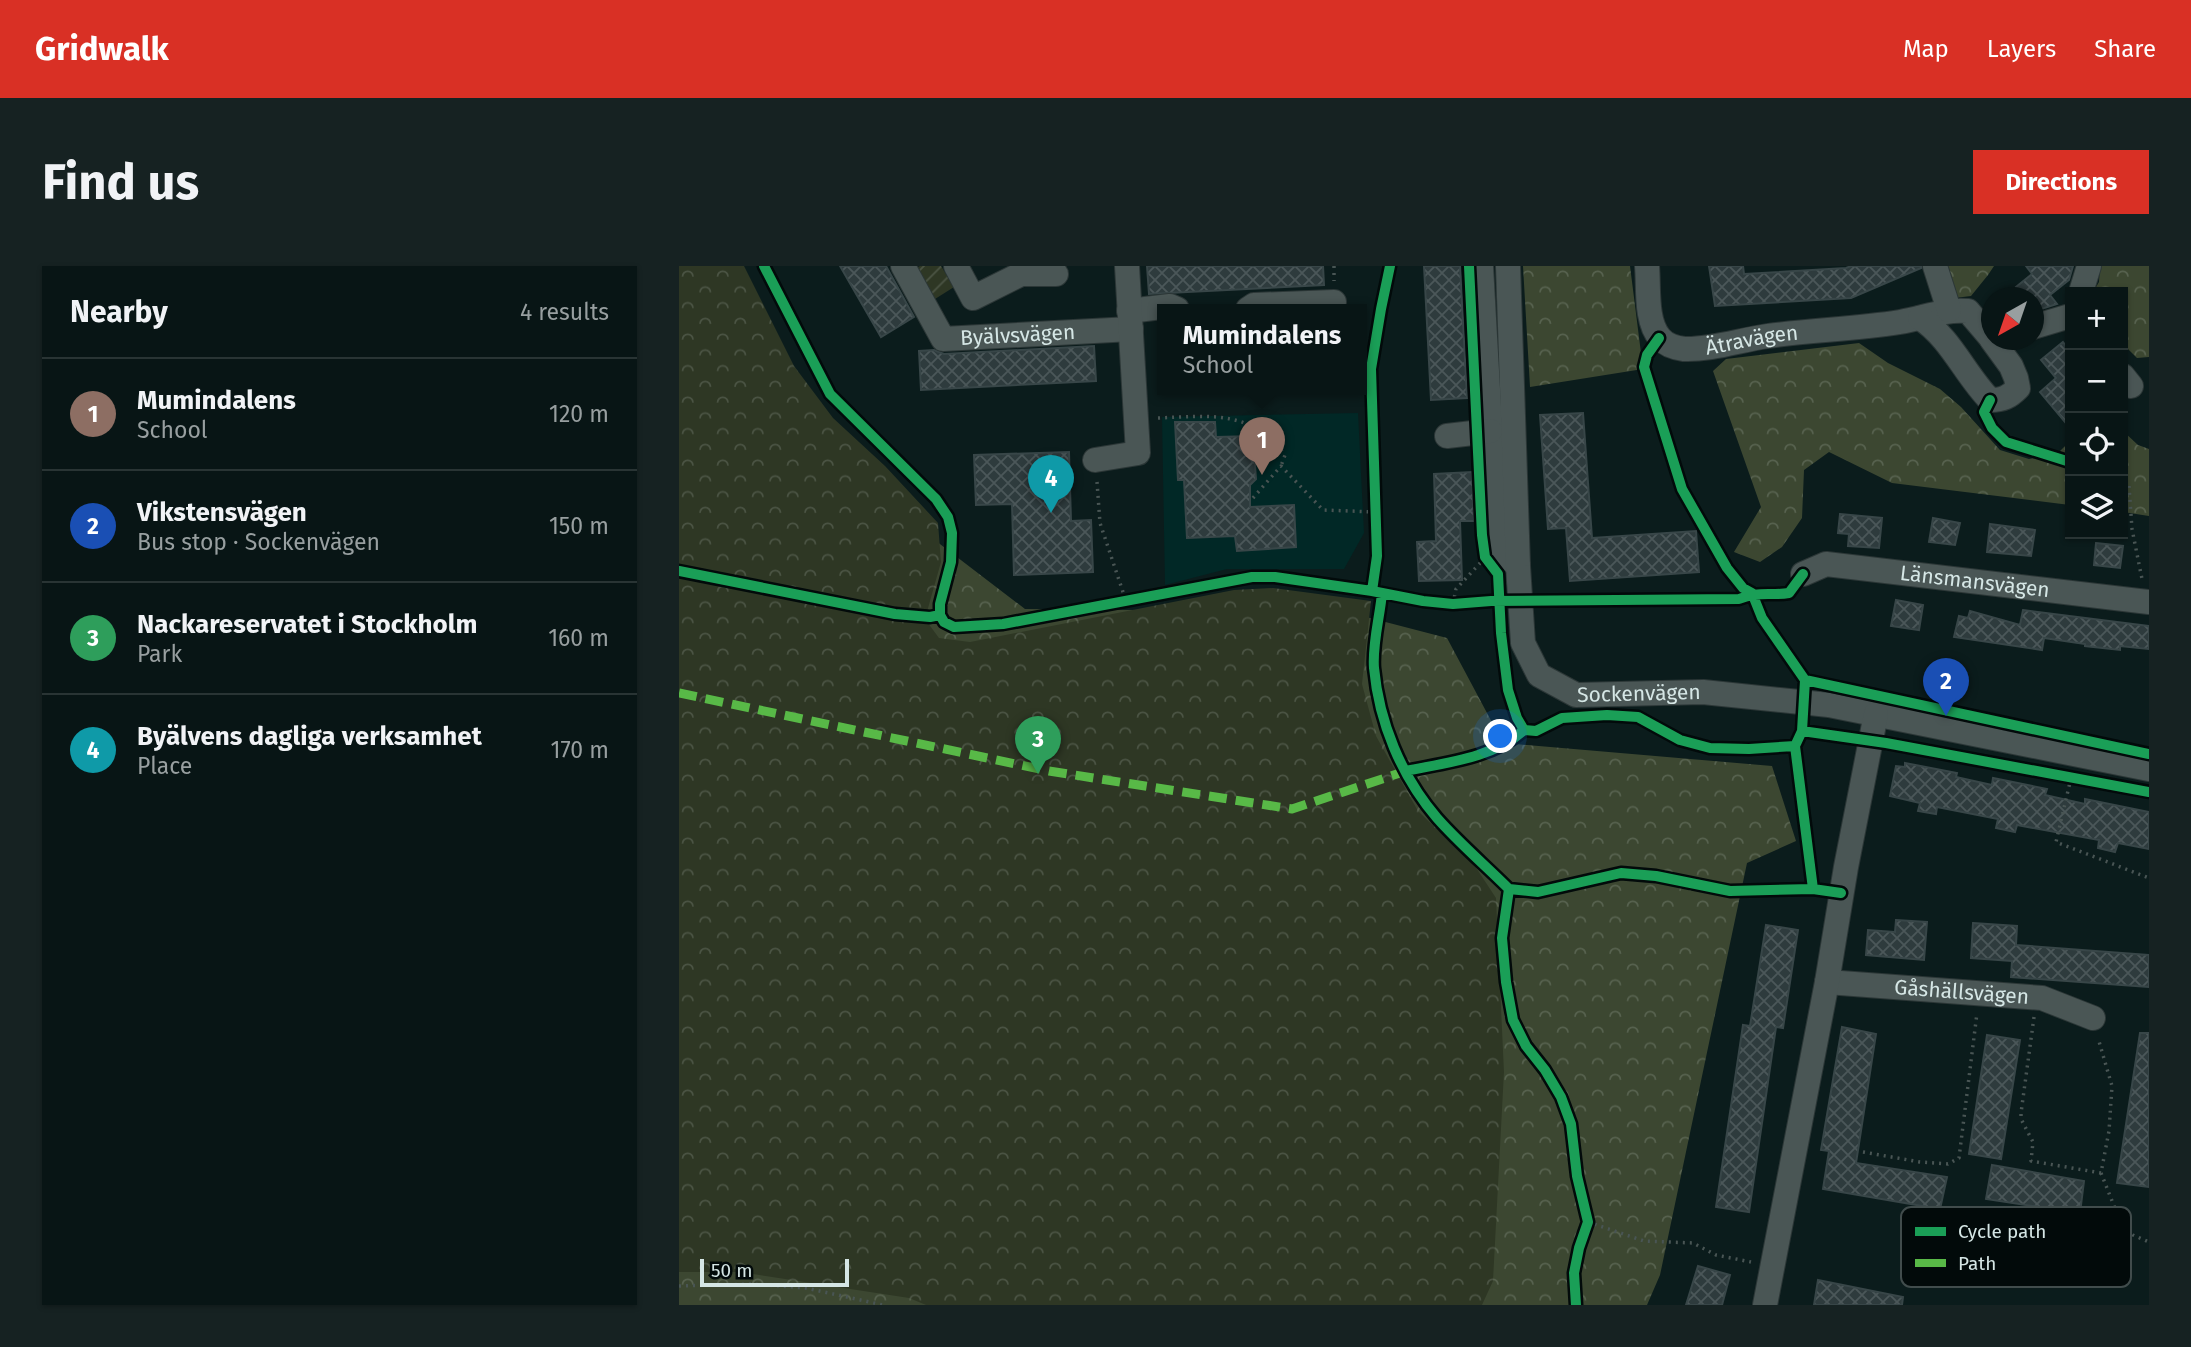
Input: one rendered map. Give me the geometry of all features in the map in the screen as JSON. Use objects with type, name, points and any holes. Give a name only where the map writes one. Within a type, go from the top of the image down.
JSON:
[{"type":"street","name":"Byälvsvägen","points":[[903,266],[943,339],[1130,320],[1157,311]]},
{"type":"street","name":"Byälvsvägen","points":[[956,266],[973,298],[1021,274],[1056,274]]},
{"type":"street","points":[[1095,460],[1138,453],[1127,266]]},
{"type":"street","points":[[1481,266],[1497,547],[1518,566]]},
{"type":"street","name":"Sockenvägen","points":[[1508,266],[1523,643],[1539,675],[1576,695],[1703,692],[1829,705],[2149,769]]},
{"type":"street","name":"Ätravägen","points":[[1647,266],[1651,321],[1659,338],[1680,349],[1697,349],[1786,334],[1920,318],[1949,310]]},
{"type":"street","points":[[1935,266],[1949,310],[1968,311],[1981,326]]},
{"type":"street","points":[[2082,287],[2088,266]]},
{"type":"street","points":[[1281,304],[1334,302]]},
{"type":"street","points":[[2044,324],[2065,317]]},
{"type":"street","points":[[1920,318],[1945,340],[1990,400],[2011,396],[2018,388],[2016,377],[1999,350]]},
{"type":"street","points":[[1447,436],[1490,431]]},
{"type":"street","name":"Länsmansvägen","points":[[1803,574],[1826,564],[2148,602]]},
{"type":"street","points":[[1765,1305],[1876,714]]},
{"type":"street","name":"Gåshällsvägen","points":[[1827,982],[2036,997],[2093,1018]]},
{"type":"path","points":[[1367,337],[1377,338]]},
{"type":"path","points":[[1136,419],[1220,416],[1254,425],[1275,442],[1285,455],[1281,466],[1253,498]]},
{"type":"path","points":[[1095,460],[1100,523],[1120,602],[1139,599]]},
{"type":"path","points":[[1281,466],[1323,510],[1376,517],[1376,499]]},
{"type":"path","points":[[2130,486],[2132,529],[2148,602]]},
{"type":"path","points":[[1448,604],[1456,589],[1487,556]]},
{"type":"path","points":[[1448,604],[1466,603]]},
{"type":"path","points":[[2058,775],[2084,780]]},
{"type":"path","points":[[2071,778],[2056,842],[2149,878]]},
{"type":"path","points":[[1863,1152],[1948,1164],[1959,1158],[1980,993]]},
{"type":"path","points":[[2036,997],[2021,1113],[2021,1119],[2033,1142],[2031,1161],[2101,1173]]},
{"type":"path","points":[[2093,1018],[2112,1086],[2109,1131],[2101,1173],[2114,1207]]},
{"type":"path","points":[[1588,1222],[1644,1241],[1693,1243],[1716,1255],[1772,1266]]},
{"type":"path","points":[[2131,1233],[2149,1242]]},
{"type":"path","points":[[679,1286],[753,1284],[806,1289],[883,1305]]},
{"type":"shaded area","points":[[1358,413],[1364,533],[1344,569],[1227,569],[1165,585],[1162,417]]},
{"type":"green space","points":[[679,266],[783,360],[919,528],[1025,609],[1347,612],[1447,638],[1503,743],[1772,766],[1796,841],[1747,863],[1660,1275],[1647,1305],[679,1305]]},
{"type":"green space","points":[[679,266],[744,266],[794,366],[833,418],[885,466],[938,523],[941,562],[925,619],[939,638],[970,642],[1234,590],[1273,588],[1371,601],[1362,684],[1376,736],[1418,811],[1475,866],[1496,898],[1504,1072],[1493,1281],[1482,1305],[926,1305],[909,1298],[740,1272],[679,1272]]},
{"type":"green space","points":[[941,266],[954,287],[935,299],[916,268]]},
{"type":"green space","points":[[1523,266],[1630,266],[1643,369],[1530,387]]},
{"type":"green space","points":[[1941,266],[1994,266],[1971,296],[1938,300]]},
{"type":"green space","points":[[2100,266],[2149,266],[2149,357],[2137,358],[2128,349],[2128,287],[2096,287]]},
{"type":"green space","points":[[1859,343],[1888,363],[1940,389],[1961,407],[2000,450],[2029,459],[2058,453],[2065,446],[2065,504],[1892,483],[1829,452],[1804,470],[1802,518],[1782,547],[1760,562],[1734,552],[1761,507],[1713,371],[1726,359]]},
{"type":"green space","points":[[2128,436],[2138,445],[2149,449],[2149,516],[2128,513]]},
{"type":"building","points":[[840,266],[886,266],[914,317],[881,337]]},
{"type":"building","points":[[1147,266],[1323,266],[1324,285],[1149,294]]},
{"type":"building","points":[[1424,266],[1460,266],[1467,398],[1431,400]]},
{"type":"building","points":[[1709,266],[1743,266],[1744,274],[1851,266],[1921,268],[1851,298],[1715,306]]},
{"type":"building","points":[[2026,266],[2073,266],[2069,280],[2050,295],[2057,304],[2044,308],[2044,287],[2016,287],[2032,274]]},
{"type":"building","points":[[2063,342],[2065,345],[2065,422],[2040,392],[2056,378],[2041,360]]},
{"type":"building","points":[[1094,346],[1096,381],[921,390],[919,351],[934,350],[944,354]]},
{"type":"building","points":[[1583,413],[1592,538],[1696,531],[1699,572],[1570,581],[1566,528],[1548,529],[1540,415]]},
{"type":"building","points":[[1175,422],[1215,422],[1216,437],[1253,436],[1256,479],[1250,485],[1250,507],[1294,505],[1296,547],[1237,551],[1235,536],[1187,538],[1184,480],[1178,480]]},
{"type":"building","points":[[1069,452],[1071,521],[1091,520],[1093,572],[1014,575],[1012,504],[976,505],[974,455]]},
{"type":"building","points":[[1472,472],[1474,521],[1460,521],[1462,580],[1419,581],[1417,542],[1436,541],[1434,474]]},
{"type":"building","points":[[1840,514],[1882,518],[1879,548],[1848,546],[1849,534],[1838,533]]},
{"type":"building","points":[[1933,518],[1960,523],[1955,545],[1929,542]]},
{"type":"building","points":[[1990,524],[2035,530],[2031,556],[1987,552]]},
{"type":"building","points":[[2096,543],[2123,546],[2120,568],[2094,565]]},
{"type":"building","points":[[1896,600],[1923,605],[1919,630],[1891,626]]},
{"type":"building","points":[[2023,610],[2149,626],[2149,649],[2120,646],[2120,650],[2044,638],[2042,650],[1954,637],[1959,616],[1968,618],[1970,611],[2020,625]]},
{"type":"building","points":[[1905,763],[1957,773],[1956,777],[1992,785],[1993,778],[2047,789],[2045,795],[2085,804],[2085,799],[2149,812],[2149,849],[2118,843],[2115,852],[2098,848],[2099,840],[2017,825],[2015,832],[1996,828],[1998,819],[1937,807],[1936,814],[1918,811],[1920,803],[1890,796],[1896,766],[1905,767]]},
{"type":"building","points":[[1896,920],[1927,922],[1924,960],[1866,955],[1868,930],[1895,932]]},
{"type":"building","points":[[1973,923],[2017,926],[2016,945],[2149,955],[2149,987],[2011,977],[2012,961],[1971,958]]},
{"type":"building","points":[[1766,925],[1798,930],[1783,1028],[1776,1027],[1749,1212],[1716,1207],[1743,1025],[1750,1026]]},
{"type":"building","points":[[1842,1027],[1876,1034],[1856,1163],[1947,1177],[1940,1207],[1823,1189],[1829,1151],[1821,1150]]},
{"type":"building","points":[[2140,1033],[2149,1033],[2149,1187],[2117,1183]]},
{"type":"building","points":[[1987,1035],[2020,1040],[2001,1159],[1969,1154]]},
{"type":"building","points":[[1992,1165],[2084,1181],[2081,1207],[2040,1207],[1986,1199]]},
{"type":"building","points":[[1698,1266],[1730,1275],[1722,1305],[1686,1305]]},
{"type":"building","points":[[1818,1280],[1903,1297],[1902,1305],[1814,1305]]},
{"type":"marked path","points":[[679,693],[1049,771],[1292,809],[1406,771]]},
{"type":"cycle path","points":[[764,266],[830,394],[936,499],[948,517],[952,533],[951,562],[940,604],[940,615],[944,622],[954,627],[1003,624],[1252,577],[1275,577],[1453,604],[1491,601],[1739,599],[1758,594],[1789,593],[1803,574]]},
{"type":"cycle path","points":[[1372,591],[1377,556],[1371,369],[1390,266]]},
{"type":"cycle path","points":[[1469,266],[1482,535],[1485,557],[1498,574],[1508,690],[1524,730],[1536,731],[1562,718],[1607,715],[1638,717],[1680,740],[1710,748],[1795,746],[1802,731],[1805,680],[1762,618],[1752,593],[1743,588],[1727,568],[1682,489],[1644,367],[1647,355],[1659,338]]},
{"type":"cycle path","points":[[1990,400],[1984,412],[1992,428],[2006,442],[2065,460]]},
{"type":"cycle path","points":[[679,571],[895,614],[930,617],[940,615]]},
{"type":"cycle path","points":[[1382,593],[1374,668],[1381,708],[1394,748],[1424,802],[1437,818],[1509,889],[1538,892],[1621,873],[1656,876],[1730,891],[1813,889],[1841,893]]},
{"type":"cycle path","points":[[1805,680],[2149,754]]},
{"type":"cycle path","points":[[1406,771],[1483,753],[1498,747],[1524,730]]},
{"type":"cycle path","points":[[1802,731],[1886,743],[2149,792]]},
{"type":"cycle path","points":[[1795,746],[1813,889]]},
{"type":"cycle path","points":[[1509,889],[1502,938],[1513,1020],[1526,1046],[1561,1097],[1571,1124],[1577,1176],[1588,1222],[1574,1273],[1576,1305]]},
{"type":"place","name":"Mumindalens","points":[[1262,475]]},
{"type":"place","name":"Byälvens dagliga verksamhet","points":[[1051,513]]},
{"type":"place","name":"Vikstensvägen","points":[[1946,716]]},
{"type":"place","name":"Nackareservatet i Stockholm","points":[[1038,774]]}]
